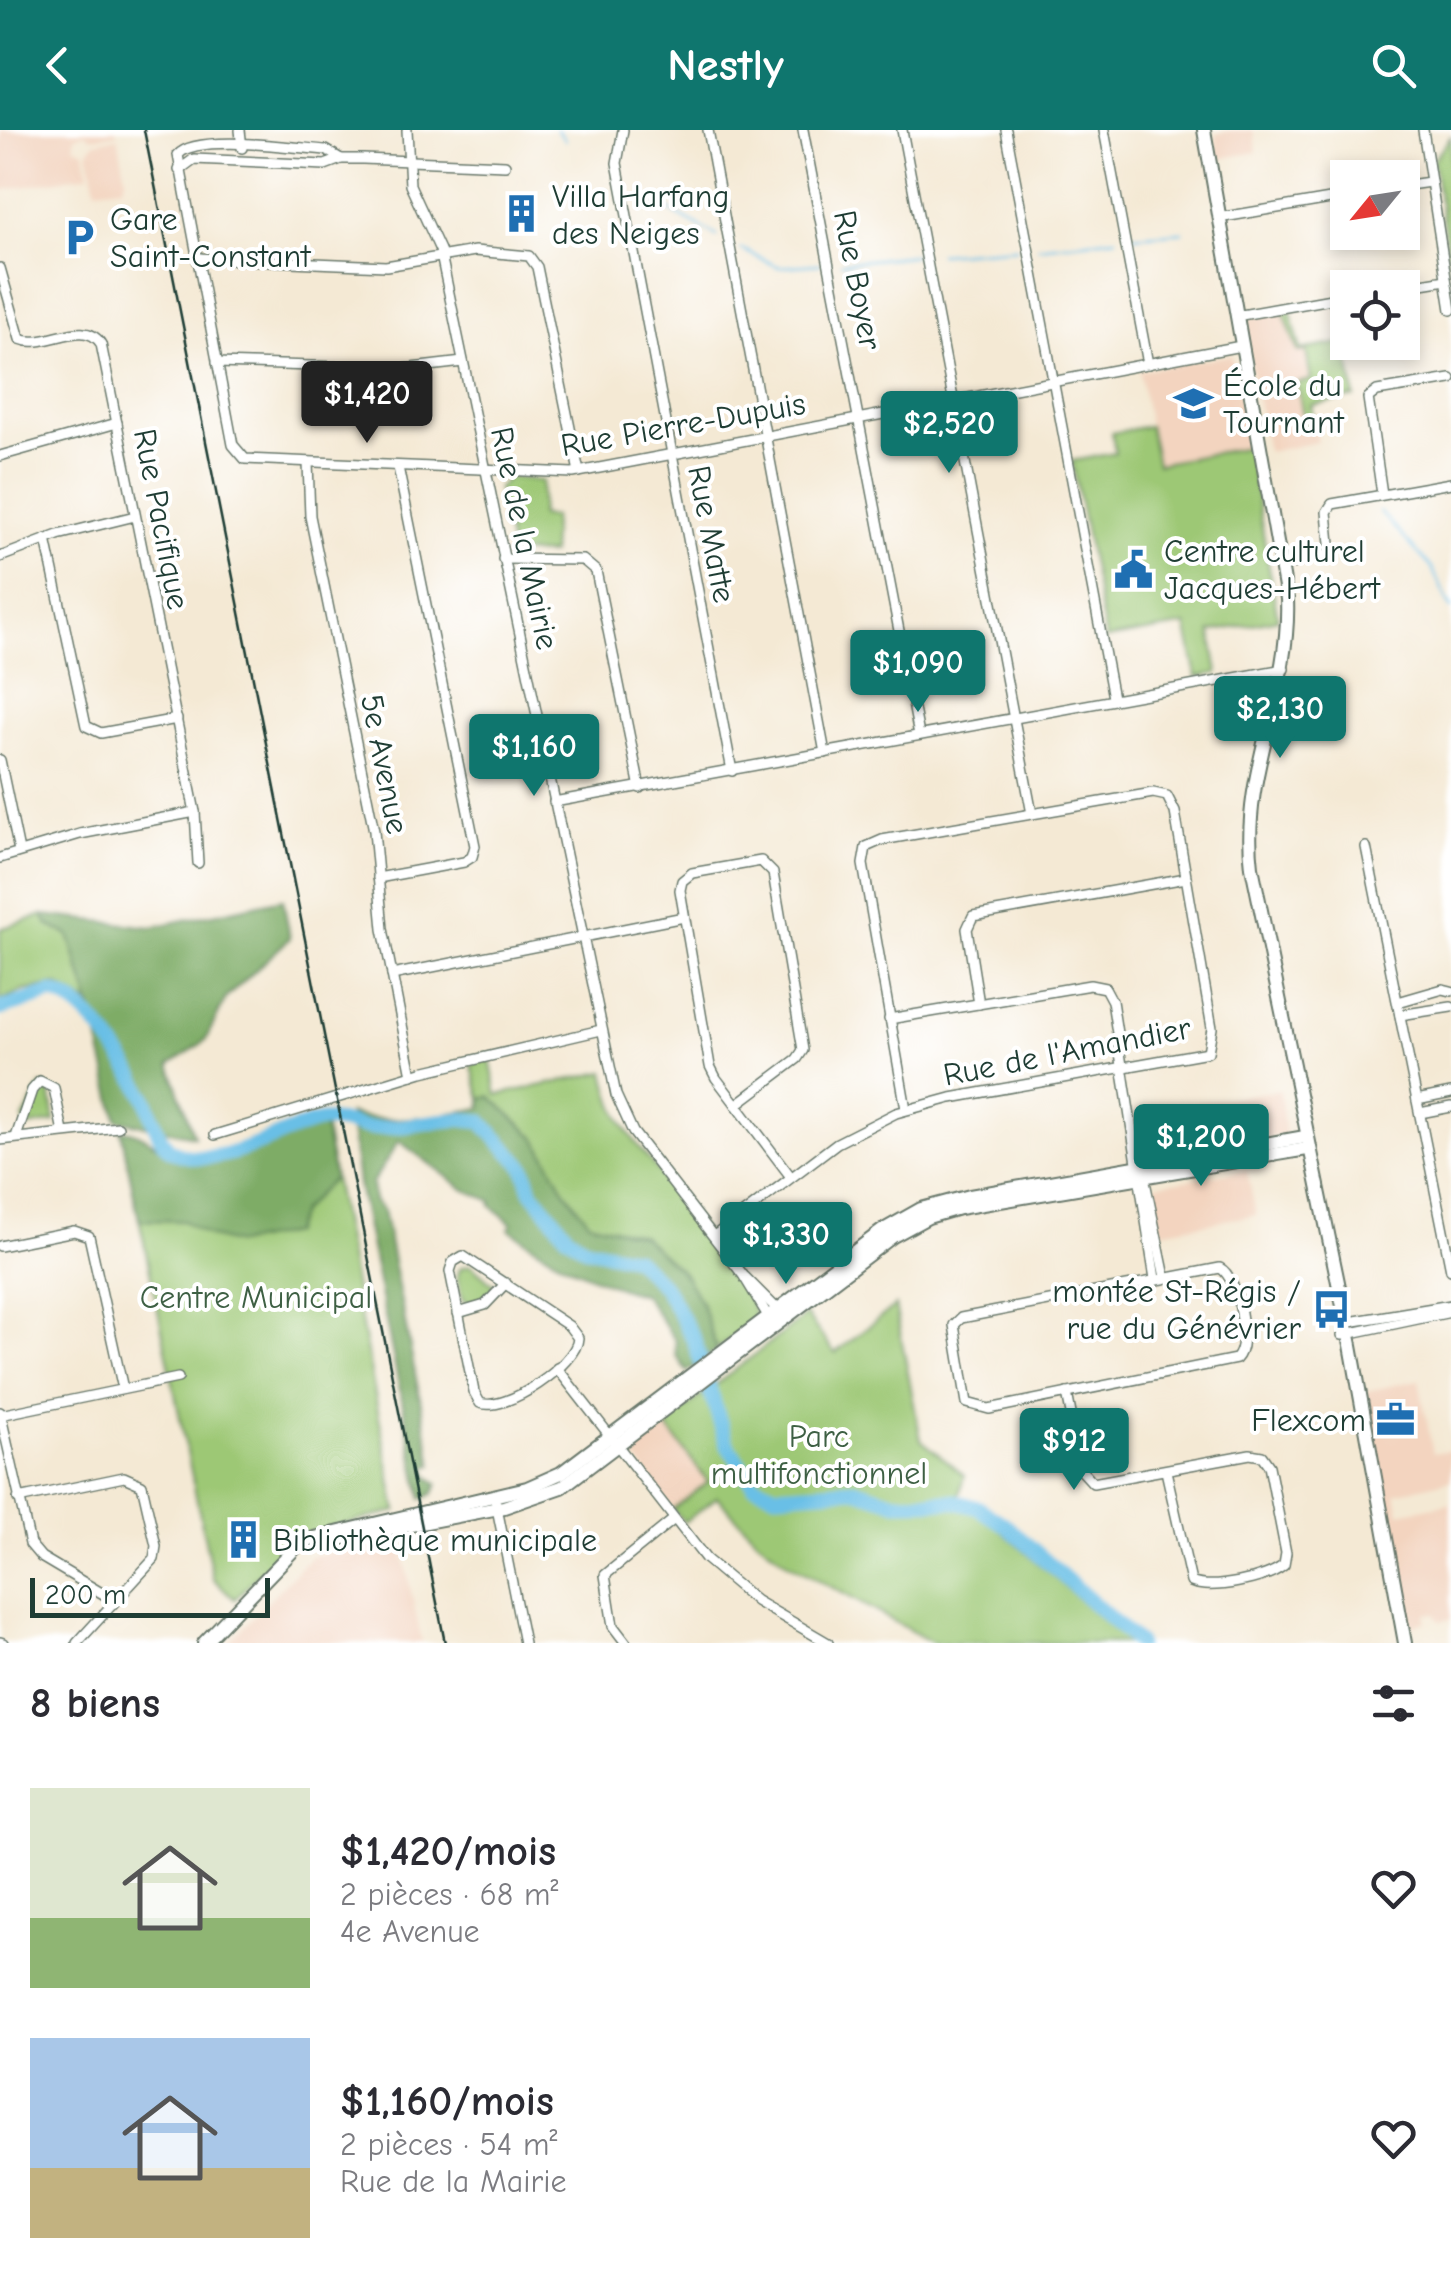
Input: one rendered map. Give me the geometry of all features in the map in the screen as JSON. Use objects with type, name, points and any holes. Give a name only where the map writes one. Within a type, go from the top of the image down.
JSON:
[{"type":"street","points":[[240,130],[242,160]]},
{"type":"street","name":"Rue de la Mairie","points":[[408,130],[406,161],[412,190],[441,258],[601,1030],[626,1118],[777,1318]]},
{"type":"street","name":"Rue Matte","points":[[623,130],[616,157],[732,771]]},
{"type":"street","points":[[708,130],[826,753]]},
{"type":"street","name":"Rue Boyer","points":[[803,130],[919,735]]},
{"type":"street","points":[[902,130],[1032,814],[866,847],[864,864],[906,1109]]},
{"type":"street","points":[[1006,130],[1113,698]]},
{"type":"street","points":[[1104,130],[1148,364]]},
{"type":"street","points":[[1204,130],[1283,566],[1288,622],[1284,668],[1255,774],[1248,828],[1259,908],[1405,1643]]},
{"type":"street","points":[[1423,130],[1451,310]]},
{"type":"street","points":[[216,131],[224,159]]},
{"type":"street","points":[[340,159],[326,150],[220,143],[182,150],[178,171],[217,362],[403,369],[463,362]]},
{"type":"street","points":[[178,171],[191,159],[325,165],[340,159],[505,164]]},
{"type":"street","points":[[1420,183],[1430,182]]},
{"type":"street","points":[[1218,218],[1330,199]]},
{"type":"street","points":[[196,258],[386,266],[480,252],[522,253],[534,260],[579,472]]},
{"type":"street","name":"Rue Pacifique","points":[[0,268],[20,339],[36,342],[85,332],[98,338],[195,812],[200,842],[198,863]]},
{"type":"street","points":[[1420,284],[1446,280]]},
{"type":"street","points":[[1236,316],[1330,299]]},
{"type":"street","name":"Rue Pierre-Dupuis","points":[[217,362],[238,456],[308,463],[579,472],[1241,346]]},
{"type":"street","points":[[1382,494],[1368,398],[1374,391],[1451,379]]},
{"type":"street","points":[[0,456],[118,423]]},
{"type":"street","name":"5e Avenue","points":[[308,463],[310,516],[374,831],[392,975],[412,1075]]},
{"type":"street","points":[[378,878],[472,856],[473,835],[398,466]]},
{"type":"street","points":[[1283,566],[1331,554],[1328,512],[1332,504],[1451,483]]},
{"type":"street","points":[[0,557],[46,539],[135,516]]},
{"type":"street","points":[[46,539],[86,726],[102,733],[177,719]]},
{"type":"street","points":[[503,559],[583,560],[593,567],[640,788]]},
{"type":"street","points":[[554,802],[1284,668]]},
{"type":"street","points":[[0,760],[19,851]]},
{"type":"street","name":"Rue de l'Amandier","points":[[714,1236],[845,1138],[906,1109],[1199,1056],[1212,1044],[1174,805],[1167,796],[1152,794],[1032,814]]},
{"type":"street","points":[[0,858],[195,812]]},
{"type":"street","points":[[1366,847],[1451,1270]]},
{"type":"street","points":[[736,1104],[797,1059],[803,1050],[772,869],[757,861],[688,874],[680,885],[710,1066],[736,1104],[791,1177]]},
{"type":"street","points":[[979,1004],[966,929],[973,916],[1186,878]]},
{"type":"street","points":[[392,975],[684,917]]},
{"type":"street","points":[[890,1019],[1100,985],[1110,996],[1160,1278]]},
{"type":"street","points":[[1398,1002],[1443,989],[1451,991]]},
{"type":"street","points":[[1400,1015],[1451,1007]]},
{"type":"street","points":[[214,1135],[412,1075],[601,1030]]},
{"type":"street","points":[[16,1137],[26,1104],[40,1081],[54,1088],[63,1132]]},
{"type":"street","points":[[1417,1100],[1451,1093]]},
{"type":"street","points":[[1420,1113],[1451,1107]]},
{"type":"street","points":[[0,1140],[118,1126]]},
{"type":"street","points":[[214,1643],[290,1560],[310,1546],[562,1487],[614,1442],[777,1318],[893,1236],[928,1217],[1306,1143]]},
{"type":"street","points":[[1437,1197],[1451,1195]]},
{"type":"street","points":[[1440,1210],[1451,1208]]},
{"type":"street","points":[[0,1246],[74,1231],[90,1236],[123,1390]]},
{"type":"street","points":[[467,1257],[506,1283],[576,1334],[575,1352],[513,1399],[483,1405],[474,1392],[450,1271],[455,1260],[467,1257]]},
{"type":"street","points":[[1216,1268],[1230,1273],[1245,1340],[1242,1354],[1233,1360],[973,1408],[964,1393],[954,1325],[964,1317],[1160,1278],[1216,1268]]},
{"type":"street","points":[[458,1312],[485,1305],[506,1283]]},
{"type":"street","points":[[1344,1331],[1451,1308]]},
{"type":"street","points":[[557,1368],[673,1520],[731,1582],[808,1638],[828,1643]]},
{"type":"street","points":[[115,1601],[33,1550],[0,1414],[178,1378]]},
{"type":"street","points":[[1067,1393],[1082,1470],[1090,1481],[1106,1483],[1250,1454],[1265,1459],[1286,1553],[1282,1568],[1208,1585],[1191,1582],[1166,1471]]},
{"type":"street","points":[[18,1499],[124,1477],[140,1482],[155,1555],[78,1643]]},
{"type":"street","points":[[204,1643],[302,1541],[496,1502]]},
{"type":"street","points":[[496,1502],[524,1643]]},
{"type":"street","points":[[626,1643],[613,1626],[606,1575],[673,1520]]},
{"type":"shaded area","points":[[0,130],[117,133],[91,138],[86,133],[75,136],[74,146],[84,151],[89,174],[0,191]]},
{"type":"shaded area","points":[[1253,130],[1257,152],[1217,159],[1216,134]]},
{"type":"shaded area","points":[[118,137],[126,178],[122,186],[96,189],[88,151],[95,142]]},
{"type":"shaded area","points":[[1290,310],[1301,351],[1305,351],[1317,442],[1267,452],[1244,327],[1248,318]]},
{"type":"shaded area","name":"École du Tournant","points":[[1231,355],[1248,447],[1156,464],[1139,371]]},
{"type":"shaded area","points":[[1280,1090],[1285,1135],[1153,1156],[1142,1150],[1136,1113]]},
{"type":"shaded area","points":[[1247,1170],[1256,1215],[1160,1231],[1154,1185]]},
{"type":"shaded area","points":[[1419,1380],[1433,1453],[1451,1450],[1451,1480],[1396,1493],[1400,1513],[1451,1503],[1451,1619],[1439,1621],[1435,1613],[1425,1614],[1426,1622],[1408,1626],[1362,1392]]},
{"type":"shaded area","points":[[665,1424],[708,1482],[673,1509],[631,1451]]},
{"type":"shaded area","points":[[400,1538],[422,1643],[228,1643],[311,1556]]},
{"type":"green space","points":[[1451,137],[1451,274],[1433,160]]},
{"type":"green space","points":[[1290,310],[1301,350],[1330,345],[1330,360],[1349,360],[1355,397],[1311,405],[1314,424],[1305,426],[1297,383],[1311,380],[1306,351],[1298,352],[1283,311]]},
{"type":"green space","points":[[1149,426],[1157,464],[1248,447],[1278,619],[1211,632],[1218,673],[1197,677],[1186,625],[1106,639],[1072,461],[1115,453],[1112,433]]},
{"type":"green space","points":[[509,477],[542,481],[540,516],[553,517],[551,554],[516,553],[510,546],[498,488]]},
{"type":"green space","points":[[283,899],[290,938],[226,998],[205,1041],[170,1065],[194,1136],[117,1120],[91,1006],[69,935],[48,925],[43,915],[152,927]]},
{"type":"green space","points":[[43,915],[48,925],[69,935],[91,1006],[57,985],[23,991],[0,1001],[0,929]]},
{"type":"green space","name":"Parc multifonctionnel","points":[[490,1059],[497,1095],[605,1072],[623,1123],[741,1283],[752,1305],[754,1320],[717,1349],[701,1302],[683,1273],[589,1222],[565,1191],[536,1138],[490,1096],[481,1098],[471,1064]]},
{"type":"green space","points":[[42,1085],[50,1089],[55,1122],[27,1127],[23,1119]]},
{"type":"green space","points":[[490,1096],[536,1138],[565,1191],[589,1222],[641,1235],[683,1273],[701,1302],[717,1350],[687,1372],[676,1355],[675,1340],[644,1295],[590,1276],[541,1250],[509,1229],[512,1224],[491,1205],[492,1201],[465,1190],[399,1141],[372,1183],[374,1201],[383,1210],[433,1465],[426,1467],[429,1477],[438,1484],[434,1493],[422,1499],[358,1184],[349,1114],[381,1119],[432,1116],[482,1108],[481,1098]]},
{"type":"green space","name":"Centre Municipal","points":[[324,1125],[397,1511],[294,1537],[235,1599],[213,1579],[121,1130],[136,1133],[176,1155],[216,1160],[235,1158]]},
{"type":"green space","points":[[324,1125],[334,1178],[301,1211],[292,1233],[237,1244],[211,1237],[183,1221],[139,1220],[121,1130],[136,1133],[176,1155],[216,1160],[235,1158]]},
{"type":"green space","points":[[471,1265],[494,1285],[490,1295],[471,1304],[462,1300],[457,1276],[461,1267]]},
{"type":"green space","name":"Parc multifonctionnel","points":[[895,1306],[921,1440],[964,1475],[957,1506],[985,1516],[1129,1643],[933,1643],[788,1563],[758,1540],[717,1497],[684,1522],[673,1509],[708,1482],[665,1424],[806,1315],[835,1353]]},
{"type":"waterway","points":[[557,130],[565,140]]},
{"type":"waterway","points":[[647,198],[717,236]]},
{"type":"waterway","points":[[1132,236],[1183,232]]},
{"type":"waterway","points":[[1038,247],[1116,238]]},
{"type":"waterway","points":[[939,254],[1017,248]]},
{"type":"waterway","points":[[741,249],[779,267],[820,264]]},
{"type":"waterway","points":[[841,263],[916,255]]},
{"type":"waterway","points":[[1379,511],[1432,568],[1451,609]]},
{"type":"waterway","points":[[0,1009],[52,993],[79,1008],[130,1070],[164,1143],[175,1152],[193,1157],[232,1153],[322,1121],[367,1128],[481,1121],[524,1167],[531,1190],[567,1235],[586,1248],[635,1258],[665,1288],[694,1340],[727,1444],[753,1484],[776,1494],[855,1489],[896,1502],[954,1501],[979,1508],[1008,1527],[1138,1643]]},
{"type":"railway","points":[[144,130],[445,1643]]},
{"type":"place","name":"Villa Harfang des Neiges","points":[[522,214]]},
{"type":"place","name":"Gare Saint-Constant","points":[[80,237]]},
{"type":"place","name":"École du Tournant","points":[[1193,403]]},
{"type":"place","name":"Centre culturel Jacques-Hébert","points":[[1134,569]]},
{"type":"place","name":"montée St-Régis / rue du Génévrier","points":[[1331,1309]]},
{"type":"place","name":"Flexcom","points":[[1396,1420]]},
{"type":"place","name":"Bibliothèque municipale","points":[[243,1540]]}]
